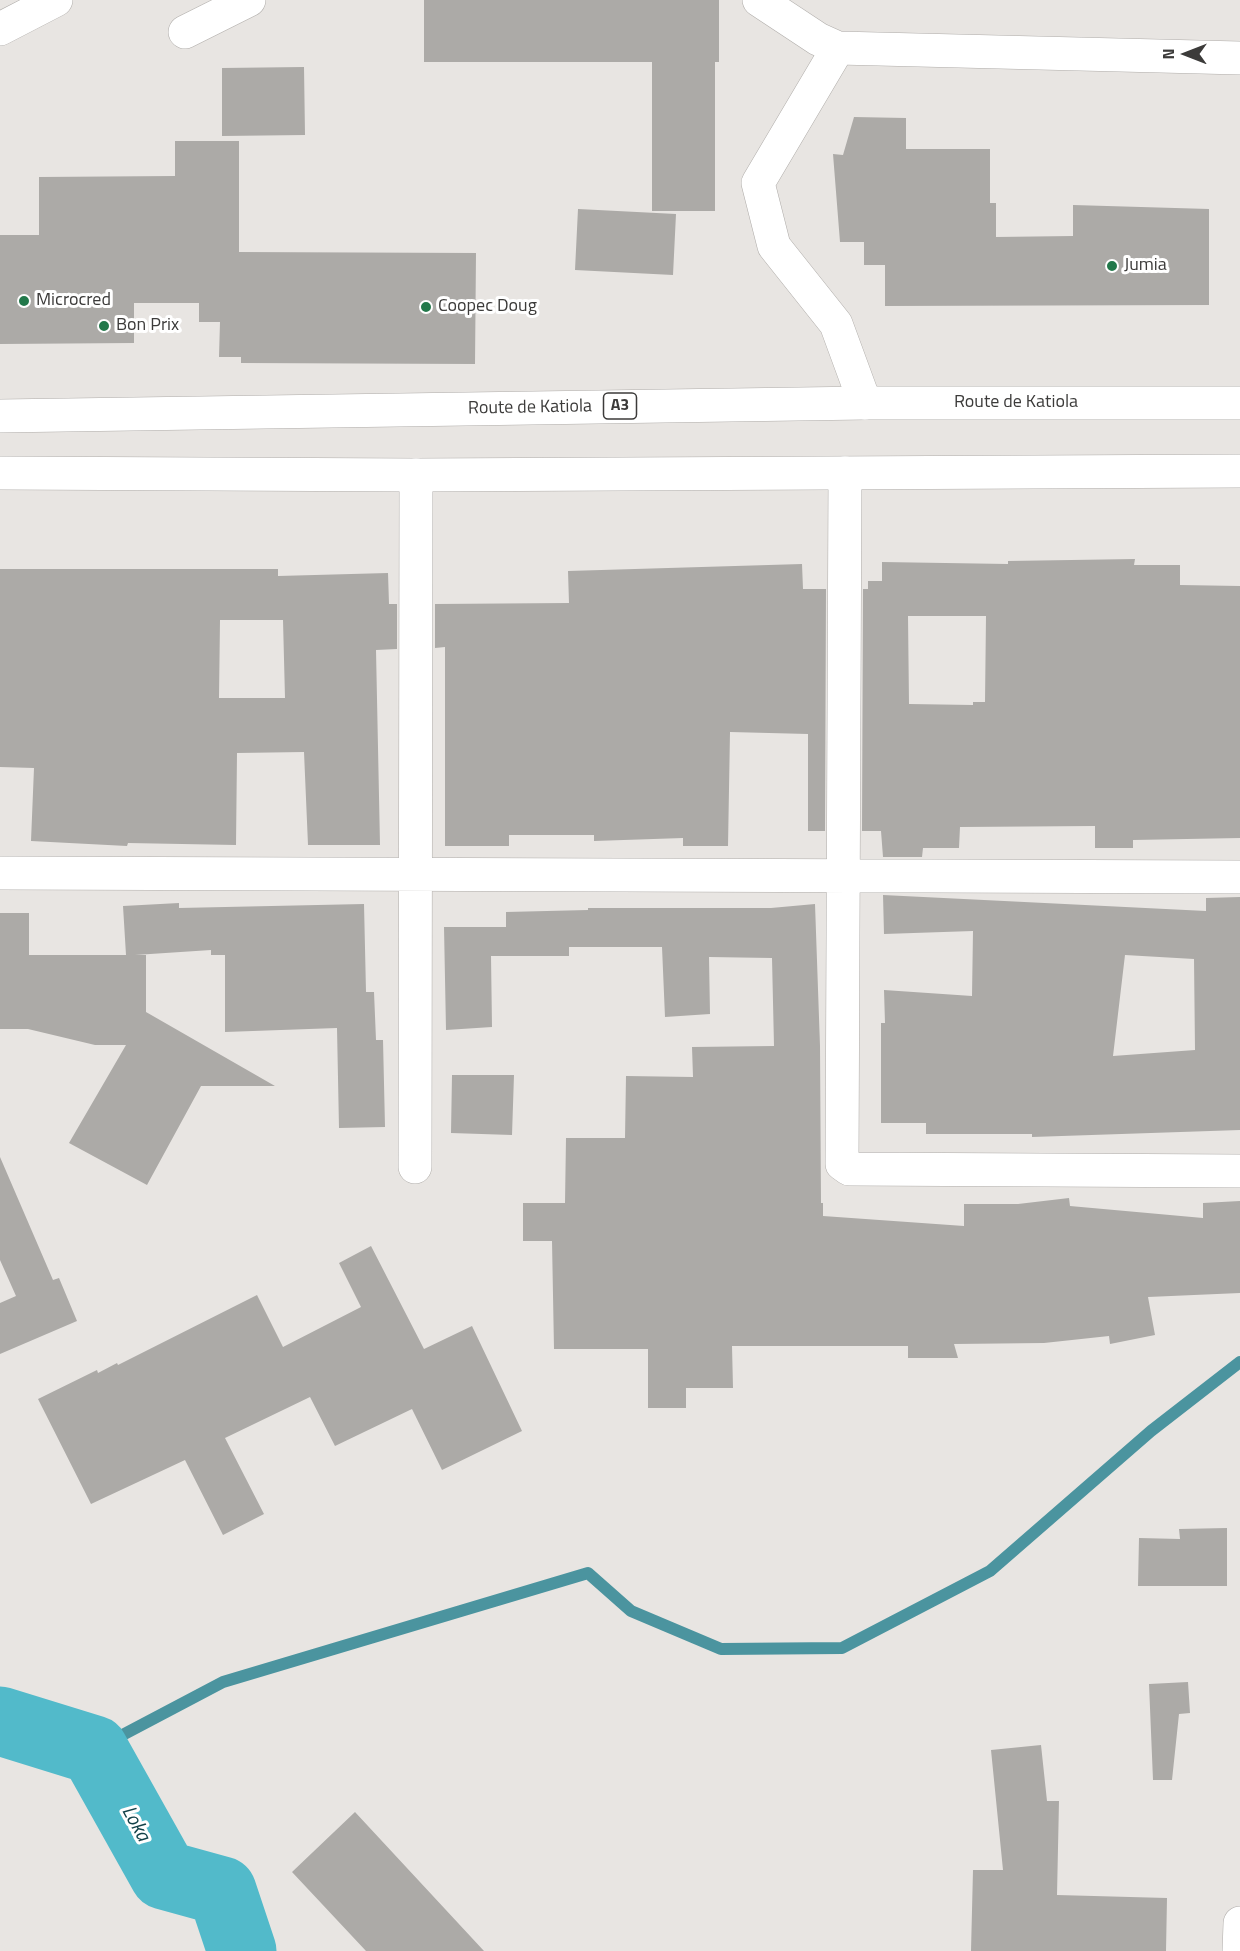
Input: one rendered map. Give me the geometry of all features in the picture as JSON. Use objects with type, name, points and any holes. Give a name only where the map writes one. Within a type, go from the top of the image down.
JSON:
[{"type":"main road","points":[[0,29],[56,0]]},
{"type":"main road","points":[[185,32],[249,0]]},
{"type":"main road","points":[[759,0],[788,12],[838,48],[1240,58]]},
{"type":"main road","points":[[838,48],[758,183],[774,246],[836,324],[865,403]]},
{"type":"main road","name":"Route de Katiola","points":[[0,416],[865,403],[1240,403]]},
{"type":"main road","points":[[0,473],[416,475],[1240,471]]},
{"type":"main road","points":[[845,473],[842,1164],[845,1167],[1240,1171]]},
{"type":"main road","points":[[415,1167],[416,475]]},
{"type":"main road","points":[[0,873],[1240,877]]},
{"type":"main road","points":[[1239,1951],[1240,1923]]},
{"type":"building","points":[[424,0],[719,0],[719,62],[715,62],[715,211],[652,211],[652,62],[424,62]]},
{"type":"building","points":[[304,67],[305,135],[222,136],[222,68]]},
{"type":"building","points":[[854,117],[906,118],[906,149],[990,149],[990,203],[996,203],[996,237],[1073,236],[1073,205],[1209,209],[1209,305],[885,306],[885,265],[864,265],[864,242],[840,242],[833,154],[843,155]]},
{"type":"building","points":[[175,141],[239,141],[239,252],[476,253],[475,364],[241,363],[241,357],[219,357],[220,322],[199,322],[199,303],[134,303],[134,343],[0,344],[0,235],[39,235],[39,177],[175,176]]},
{"type":"building","points":[[578,209],[676,214],[673,275],[575,270]]},
{"type":"building","points":[[1135,559],[1134,565],[1180,565],[1180,585],[1240,586],[1240,838],[1133,840],[1133,848],[1095,848],[1095,826],[960,827],[959,848],[923,848],[922,857],[883,857],[881,831],[862,831],[863,589],[868,589],[868,581],[882,581],[882,562],[1008,564],[1008,561]],"holes":[[[908,616],[986,616],[985,702],[973,702],[973,705],[909,704]]]},
{"type":"building","points":[[802,564],[803,589],[826,589],[825,831],[808,831],[808,734],[730,732],[728,846],[683,846],[683,838],[594,841],[594,835],[509,835],[509,846],[445,846],[445,647],[435,648],[435,604],[569,603],[568,571]]},
{"type":"building","points":[[0,569],[278,569],[278,576],[388,573],[389,604],[397,604],[397,649],[376,650],[380,845],[308,845],[304,752],[237,753],[236,845],[128,843],[127,846],[31,841],[34,768],[0,767]],"holes":[[[220,620],[283,620],[285,698],[219,698]]]},
{"type":"building","points":[[883,895],[1206,911],[1206,898],[1240,897],[1240,1130],[1032,1137],[1032,1134],[926,1134],[926,1123],[881,1123],[881,1023],[885,1023],[884,990],[972,996],[973,931],[884,934]],"holes":[[[1125,955],[1194,959],[1195,1050],[1113,1056]]]},
{"type":"building","points":[[179,903],[179,908],[364,904],[366,992],[374,992],[376,1040],[383,1040],[385,1127],[339,1128],[337,1028],[225,1032],[225,955],[211,955],[211,950],[135,955],[146,955],[146,1012],[275,1086],[201,1086],[147,1185],[69,1143],[126,1045],[95,1045],[28,1029],[0,1029],[0,913],[29,913],[29,955],[126,955],[123,906]]},
{"type":"building","points":[[815,904],[823,1216],[964,1226],[964,1204],[1018,1204],[1069,1198],[1070,1206],[1203,1218],[1203,1203],[1240,1201],[1240,1293],[1148,1297],[1155,1335],[1110,1344],[1109,1336],[1044,1343],[954,1344],[958,1358],[908,1358],[908,1346],[732,1346],[733,1388],[686,1388],[686,1408],[648,1408],[648,1349],[554,1349],[552,1241],[523,1241],[523,1203],[565,1203],[566,1138],[625,1138],[626,1076],[693,1077],[692,1047],[774,1046],[772,958],[709,957],[710,1014],[665,1017],[662,947],[569,947],[569,956],[491,956],[492,1027],[446,1030],[444,927],[506,927],[506,912],[588,910],[588,908],[771,908]]},
{"type":"building","points":[[452,1075],[514,1075],[512,1135],[451,1133]]},
{"type":"building","points":[[0,1157],[53,1280],[59,1278],[77,1321],[0,1354],[0,1303],[16,1296],[0,1260]]},
{"type":"building","points":[[371,1246],[424,1349],[472,1326],[522,1431],[442,1470],[412,1409],[335,1446],[310,1397],[225,1438],[264,1514],[223,1535],[185,1460],[91,1504],[38,1399],[97,1370],[98,1373],[117,1363],[118,1365],[257,1295],[283,1347],[361,1307],[339,1263]]},
{"type":"building","points":[[1227,1528],[1227,1586],[1138,1586],[1139,1538],[1180,1539],[1179,1529]]},
{"type":"building","points":[[1188,1682],[1190,1713],[1179,1714],[1172,1780],[1153,1780],[1149,1684]]},
{"type":"building","points":[[1041,1745],[1047,1801],[1059,1801],[1057,1895],[1167,1898],[1166,1951],[971,1951],[973,1870],[1003,1870],[991,1750]]},
{"type":"building","points":[[355,1812],[484,1951],[366,1951],[292,1872]]},
{"type":"waterway","points":[[94,1750],[223,1682],[588,1573],[631,1611],[721,1649],[842,1648],[990,1571],[1151,1431],[1240,1362]]},
{"type":"waterway","name":"Loka","points":[[0,1721],[94,1750],[164,1875],[222,1891],[242,1951]]},
{"type":"place","name":"Jumia","points":[[1112,266]]},
{"type":"place","name":"Microcred","points":[[24,301]]},
{"type":"place","name":"Coopec Doug","points":[[426,307]]},
{"type":"place","name":"Bon Prix","points":[[104,326]]}]
